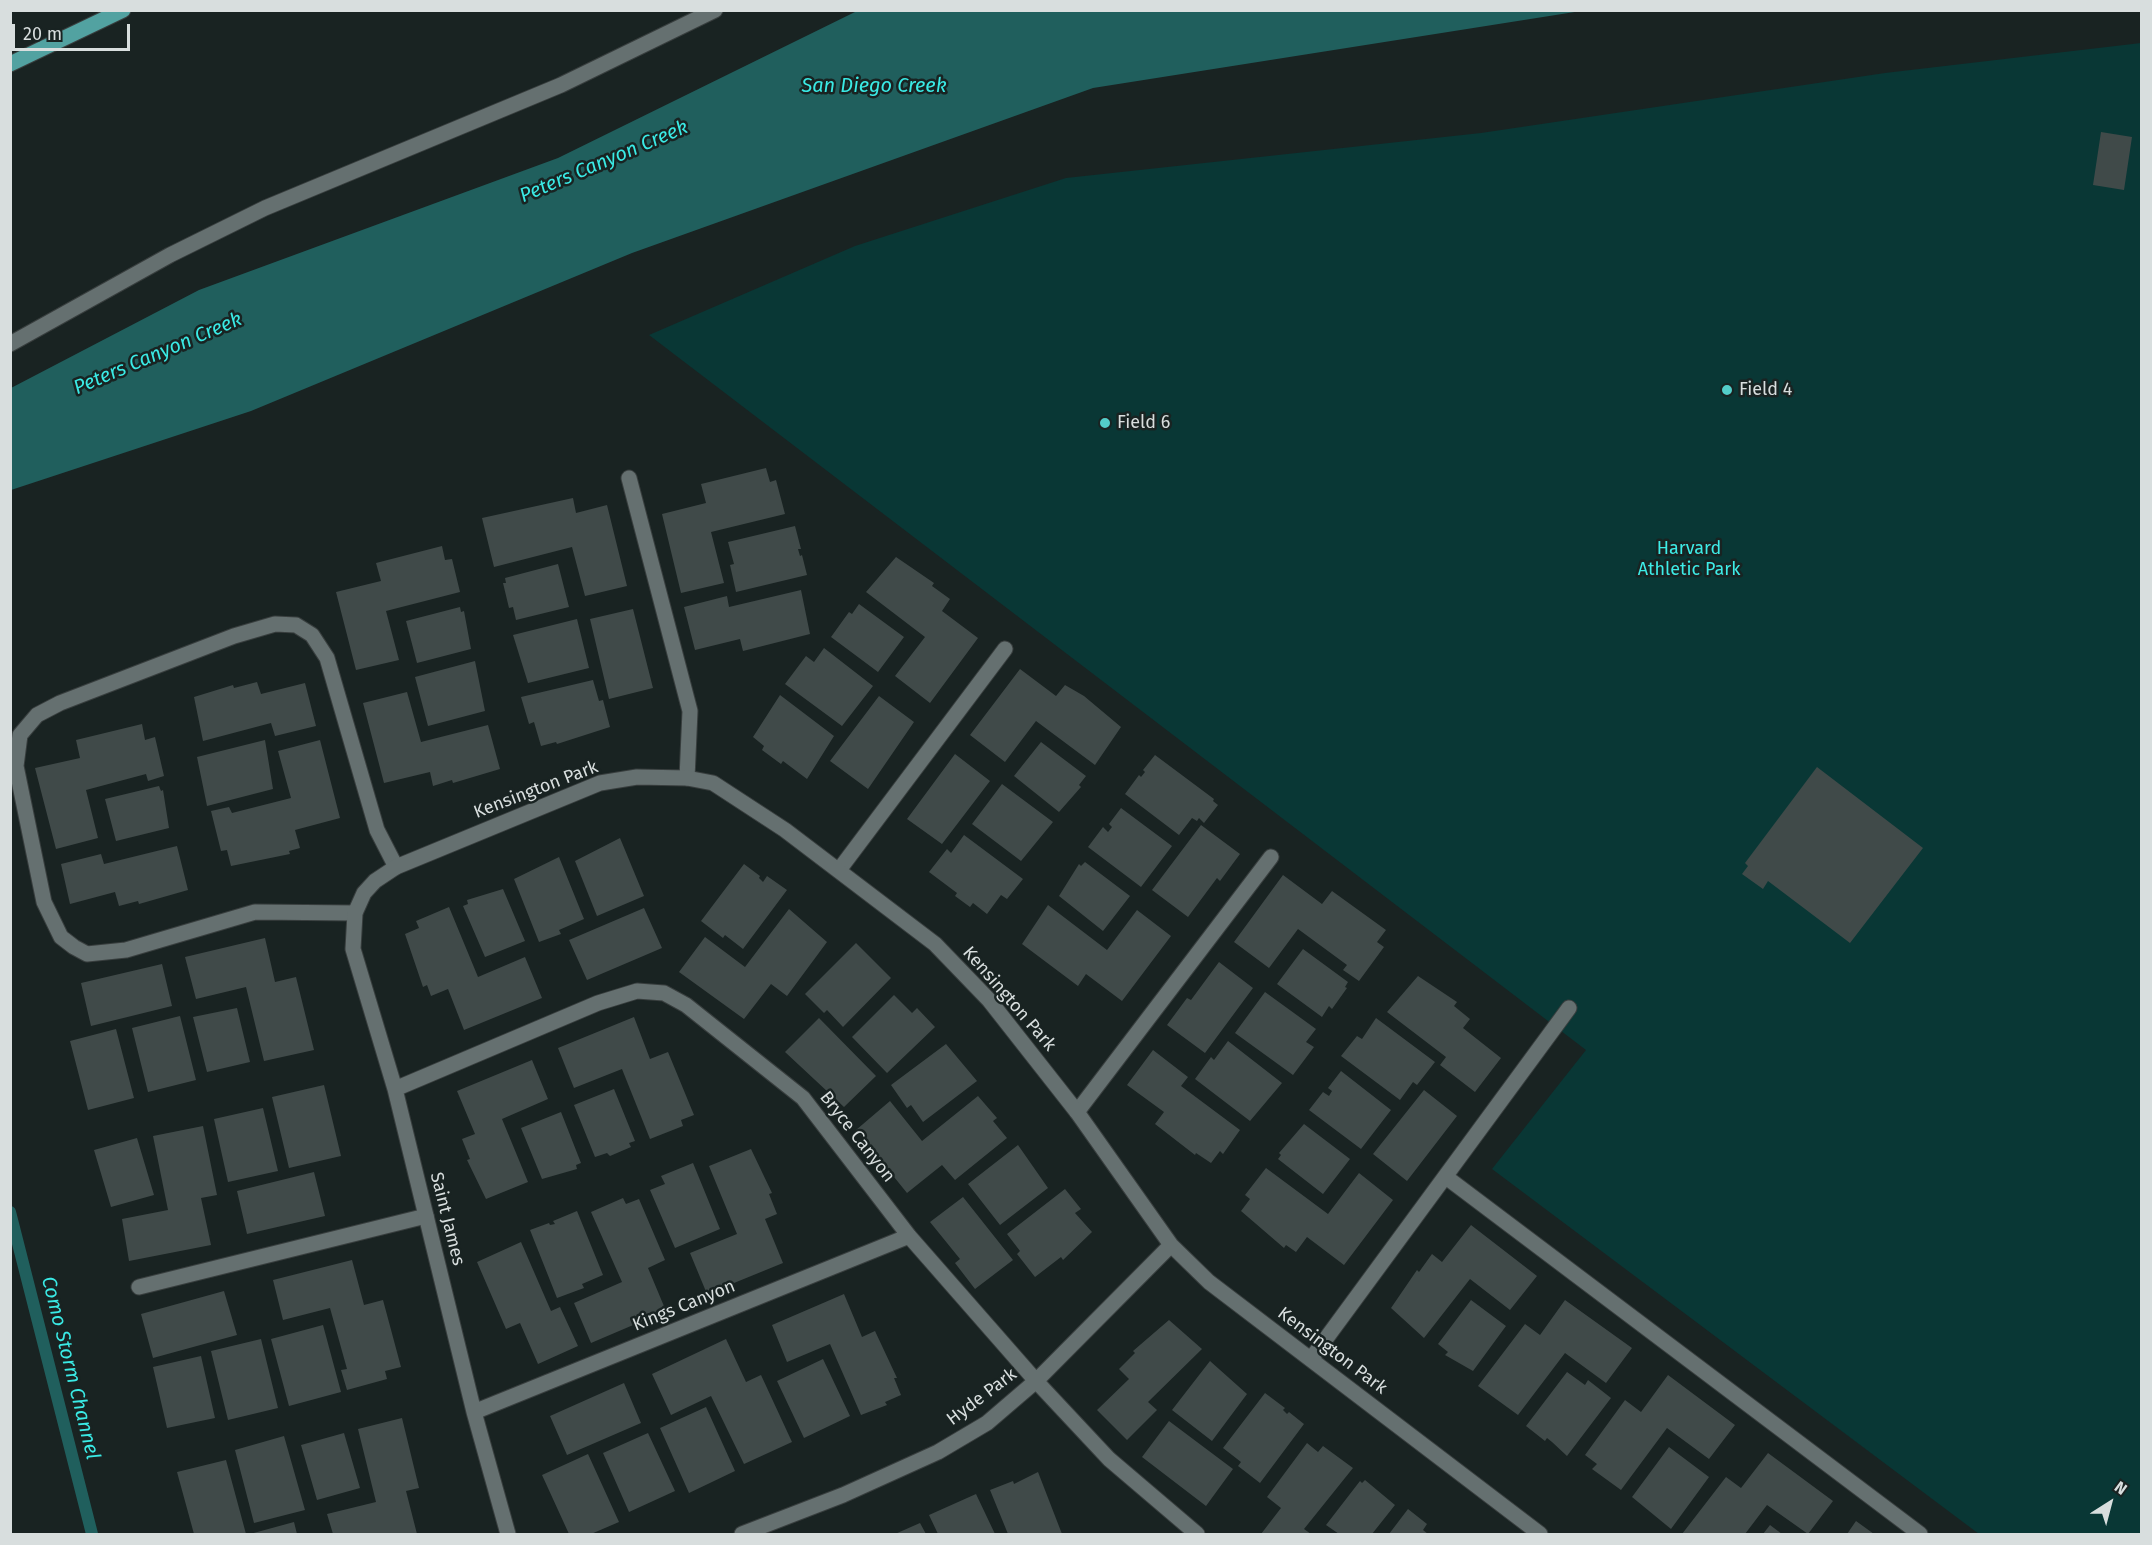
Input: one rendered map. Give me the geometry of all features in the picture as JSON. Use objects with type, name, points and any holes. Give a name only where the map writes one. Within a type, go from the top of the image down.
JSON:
[{"type":"main road","points":[[10,64],[123,10]]},
{"type":"street","points":[[10,344],[170,255],[265,208],[561,85],[715,10]]},
{"type":"street","points":[[629,478],[690,711],[687,778]]},
{"type":"street","points":[[355,913],[255,912],[126,950],[87,954],[61,937],[44,902],[16,765],[20,735],[37,715],[60,703],[234,636],[275,624],[296,625],[312,635],[327,658],[378,831],[396,867]]},
{"type":"street","points":[[839,870],[1005,649]]},
{"type":"street","name":"Kensington Park","points":[[355,913],[364,893],[375,881],[396,867],[600,783],[637,777],[687,778],[713,783],[738,798],[839,870],[935,944],[988,1000],[1077,1112],[1171,1245],[1209,1282],[1540,1534]]},
{"type":"street","points":[[1077,1112],[1271,857]]},
{"type":"street","name":"Saint James","points":[[355,913],[353,949],[395,1089],[474,1412],[508,1534]]},
{"type":"street","name":"Bryce Canyon","points":[[395,1089],[598,1003],[637,991],[664,993],[686,1005],[802,1098],[909,1236],[1036,1381],[1109,1459],[1196,1534]]},
{"type":"street","points":[[1311,1359],[1569,1008]]},
{"type":"street","points":[[1446,1177],[1920,1534]]},
{"type":"street","points":[[139,1287],[426,1216]]},
{"type":"street","name":"Kings Canyon","points":[[474,1412],[909,1236]]},
{"type":"street","name":"Hyde Park","points":[[742,1534],[843,1495],[938,1452],[987,1423],[1036,1381],[1171,1245]]},
{"type":"green space","name":"Harvard Athletic Park","points":[[2141,43],[2141,1534],[1979,1534],[1492,1169],[1586,1050],[649,335],[855,246],[1066,178],[1481,133],[1885,73]]},
{"type":"water","name":"San Diego Creek","points":[[857,11],[1581,11],[1093,88],[632,253],[251,411],[11,490],[11,388],[199,290],[558,158]]},
{"type":"building","points":[[2101,132],[2132,137],[2124,190],[2093,185]]},
{"type":"building","points":[[766,468],[770,482],[776,480],[785,514],[711,532],[724,583],[681,593],[662,514],[706,503],[701,484]]},
{"type":"building","points":[[573,498],[576,513],[607,505],[627,586],[585,596],[572,547],[494,567],[482,518]]},
{"type":"building","points":[[795,526],[801,549],[798,549],[800,556],[802,555],[807,575],[736,592],[730,565],[734,564],[728,542]]},
{"type":"building","points":[[442,546],[445,560],[452,559],[460,592],[386,611],[399,660],[356,670],[336,592],[381,581],[376,563]]},
{"type":"building","points":[[896,557],[934,583],[932,586],[950,599],[942,611],[978,638],[930,703],[895,676],[925,637],[866,592]]},
{"type":"building","points":[[558,564],[569,607],[516,620],[513,607],[509,608],[503,583],[506,583],[505,578]]},
{"type":"building","points":[[801,590],[810,634],[743,651],[740,639],[695,650],[684,607],[727,596],[729,607]]},
{"type":"building","points":[[859,604],[904,637],[878,672],[831,637],[849,612],[852,614]]},
{"type":"building","points":[[460,607],[461,612],[464,611],[471,649],[417,663],[406,621]]},
{"type":"building","points":[[633,609],[653,688],[609,699],[590,619]]},
{"type":"building","points":[[577,619],[589,668],[528,683],[513,635]]},
{"type":"building","points":[[824,648],[873,686],[842,726],[785,684],[806,656],[814,662]]},
{"type":"building","points":[[475,661],[485,711],[428,726],[415,677]]},
{"type":"building","points":[[1020,669],[1056,696],[1065,685],[1084,696],[1121,727],[1095,765],[1036,721],[1005,762],[970,735]]},
{"type":"building","points":[[593,680],[599,701],[603,700],[610,727],[557,744],[556,742],[541,746],[534,722],[529,724],[521,697]]},
{"type":"building","points":[[257,682],[261,694],[305,683],[316,726],[275,736],[271,723],[203,741],[194,697],[233,685],[234,688]]},
{"type":"building","points":[[407,692],[421,742],[488,725],[500,769],[453,783],[452,780],[433,786],[430,772],[384,783],[363,703]]},
{"type":"building","points":[[780,695],[834,736],[807,779],[783,761],[781,764],[762,750],[764,746],[753,737]]},
{"type":"building","points":[[879,696],[914,722],[868,789],[830,761]]},
{"type":"building","points":[[142,724],[145,740],[155,737],[164,776],[148,781],[146,774],[86,790],[98,838],[56,849],[35,768],[80,758],[76,740]]},
{"type":"building","points":[[265,740],[273,789],[207,806],[197,757]]},
{"type":"building","points":[[320,740],[340,818],[295,830],[300,848],[289,851],[290,854],[231,866],[227,850],[221,851],[211,811],[229,807],[232,813],[291,798],[278,751]]},
{"type":"building","points":[[1041,742],[1086,776],[1079,785],[1081,787],[1059,812],[1014,776]]},
{"type":"building","points":[[955,754],[990,781],[942,844],[907,819]]},
{"type":"building","points":[[1155,755],[1214,799],[1213,801],[1218,805],[1204,823],[1199,818],[1197,821],[1192,818],[1179,835],[1125,794],[1139,775],[1141,777],[1145,772],[1143,770]]},
{"type":"building","points":[[1817,767],[1923,848],[1850,943],[1768,881],[1763,889],[1742,874],[1748,866],[1745,863]]},
{"type":"building","points":[[1002,784],[1053,822],[1021,861],[972,824]]},
{"type":"building","points":[[159,786],[161,791],[163,790],[169,828],[116,841],[105,799]]},
{"type":"building","points":[[1121,808],[1172,846],[1141,887],[1088,847],[1103,827],[1108,832],[1112,827],[1109,824]]},
{"type":"building","points":[[1201,825],[1240,854],[1220,881],[1217,878],[1188,917],[1152,890]]},
{"type":"building","points":[[964,835],[1023,879],[1007,899],[1001,895],[987,914],[973,903],[970,907],[955,896],[957,893],[929,872],[947,849],[951,853]]},
{"type":"building","points":[[620,838],[644,896],[597,916],[575,861]]},
{"type":"building","points":[[177,846],[188,890],[139,904],[138,901],[119,906],[115,892],[70,904],[61,864],[101,854],[104,864]]},
{"type":"building","points":[[559,857],[584,919],[559,930],[561,934],[539,942],[514,879]]},
{"type":"building","points":[[1085,862],[1130,896],[1103,931],[1059,896],[1079,864],[1081,866]]},
{"type":"building","points":[[744,864],[760,876],[763,882],[767,876],[787,890],[743,949],[725,935],[723,938],[701,921]]},
{"type":"building","points":[[1283,875],[1322,904],[1332,891],[1386,930],[1377,942],[1384,947],[1359,981],[1343,970],[1347,965],[1298,929],[1269,968],[1234,942]]},
{"type":"building","points":[[503,889],[525,941],[485,957],[463,906],[468,904],[467,900]]},
{"type":"building","points":[[1048,905],[1107,950],[1137,910],[1171,936],[1122,1001],[1086,974],[1078,986],[1022,944]]},
{"type":"building","points":[[449,907],[478,977],[525,957],[542,998],[464,1030],[448,989],[431,996],[427,985],[423,987],[405,934],[419,928],[416,921]]},
{"type":"building","points":[[644,908],[662,948],[587,980],[569,940]]},
{"type":"building","points":[[789,909],[827,942],[787,996],[771,984],[744,1019],[679,972],[705,937],[745,967]]},
{"type":"building","points":[[265,938],[275,982],[296,977],[314,1050],[264,1061],[246,987],[196,999],[185,957]]},
{"type":"building","points":[[856,943],[891,978],[843,1027],[827,1010],[824,1013],[805,994]]},
{"type":"building","points":[[1303,949],[1348,982],[1345,987],[1347,988],[1332,1009],[1329,1006],[1322,1017],[1277,984]]},
{"type":"building","points":[[1219,962],[1253,988],[1205,1053],[1167,1025],[1187,998],[1191,1000]]},
{"type":"building","points":[[162,964],[172,1006],[91,1026],[81,983]]},
{"type":"building","points":[[1418,976],[1457,1002],[1454,1006],[1470,1019],[1463,1028],[1501,1058],[1475,1092],[1440,1065],[1446,1057],[1387,1012]]},
{"type":"building","points":[[1265,992],[1316,1029],[1306,1042],[1314,1047],[1293,1075],[1235,1033]]},
{"type":"building","points":[[894,995],[912,1013],[917,1008],[935,1027],[887,1073],[852,1037]]},
{"type":"building","points":[[237,1008],[250,1062],[207,1072],[193,1017]]},
{"type":"building","points":[[180,1016],[196,1080],[148,1092],[132,1028]]},
{"type":"building","points":[[634,1017],[650,1059],[668,1052],[694,1115],[681,1120],[683,1126],[650,1139],[622,1069],[574,1088],[558,1048]]},
{"type":"building","points":[[819,1018],[876,1076],[844,1107],[785,1052]]},
{"type":"building","points":[[1376,1018],[1435,1062],[1417,1085],[1413,1082],[1400,1100],[1341,1056],[1357,1036],[1362,1039]]},
{"type":"building","points":[[116,1029],[134,1098],[88,1110],[70,1041]]},
{"type":"building","points":[[1228,1041],[1282,1083],[1250,1121],[1195,1079],[1211,1057],[1214,1060]]},
{"type":"building","points":[[946,1044],[977,1081],[923,1122],[911,1105],[907,1108],[891,1085]]},
{"type":"building","points":[[1153,1050],[1188,1077],[1181,1086],[1240,1130],[1223,1154],[1220,1151],[1211,1163],[1196,1153],[1195,1155],[1155,1124],[1164,1112],[1127,1085]]},
{"type":"building","points":[[532,1060],[548,1099],[502,1119],[528,1182],[486,1199],[467,1160],[470,1159],[462,1139],[475,1134],[457,1091]]},
{"type":"building","points":[[1341,1071],[1391,1110],[1361,1149],[1309,1110],[1323,1092],[1329,1096],[1332,1091],[1328,1088]]},
{"type":"building","points":[[324,1085],[341,1156],[289,1168],[272,1097]]},
{"type":"building","points":[[614,1089],[635,1141],[629,1143],[631,1147],[610,1156],[607,1153],[595,1157],[574,1105]]},
{"type":"building","points":[[1424,1090],[1457,1116],[1407,1181],[1373,1154]]},
{"type":"building","points":[[978,1096],[997,1118],[993,1121],[1007,1138],[955,1180],[942,1165],[907,1193],[856,1130],[890,1101],[922,1141]]},
{"type":"building","points":[[263,1108],[278,1171],[228,1182],[214,1119]]},
{"type":"building","points":[[561,1112],[581,1163],[576,1165],[577,1169],[542,1179],[521,1128]]},
{"type":"building","points":[[1304,1124],[1350,1159],[1323,1194],[1278,1159],[1281,1155],[1279,1153]]},
{"type":"building","points":[[203,1126],[217,1195],[201,1198],[211,1245],[129,1261],[122,1219],[168,1210],[153,1136]]},
{"type":"building","points":[[137,1138],[154,1195],[111,1207],[94,1150]]},
{"type":"building","points":[[1018,1145],[1048,1188],[1000,1225],[968,1184]]},
{"type":"building","points":[[751,1149],[772,1193],[769,1194],[777,1214],[765,1219],[783,1263],[707,1294],[690,1253],[737,1234],[709,1166]]},
{"type":"building","points":[[693,1163],[720,1229],[675,1248],[650,1190],[665,1184],[661,1176]]},
{"type":"building","points":[[1266,1168],[1328,1214],[1359,1173],[1393,1200],[1344,1265],[1307,1237],[1296,1252],[1286,1245],[1284,1248],[1241,1211],[1250,1199],[1245,1195]]},
{"type":"building","points":[[314,1172],[325,1216],[247,1234],[237,1191]]},
{"type":"building","points":[[1065,1189],[1081,1209],[1075,1213],[1092,1232],[1063,1260],[1061,1257],[1035,1277],[1017,1254],[1020,1251],[1007,1234]]},
{"type":"building","points":[[963,1197],[1013,1260],[975,1289],[955,1263],[960,1259],[930,1222]]},
{"type":"building","points":[[623,1198],[626,1204],[639,1199],[665,1260],[648,1268],[666,1311],[591,1343],[574,1303],[622,1282],[591,1212]]},
{"type":"building","points":[[577,1211],[603,1275],[582,1284],[584,1288],[557,1298],[530,1230],[549,1223],[550,1225],[555,1224],[553,1221]]},
{"type":"building","points":[[1471,1225],[1537,1276],[1510,1310],[1470,1279],[1424,1338],[1391,1308],[1417,1270],[1419,1272],[1432,1254],[1442,1262]]},
{"type":"building","points":[[521,1242],[551,1311],[560,1307],[578,1346],[538,1364],[520,1323],[506,1329],[477,1262]]},
{"type":"building","points":[[352,1260],[364,1305],[383,1300],[401,1367],[385,1371],[387,1379],[347,1390],[341,1370],[347,1369],[330,1308],[283,1320],[273,1280]]},
{"type":"building","points":[[224,1291],[237,1335],[153,1358],[141,1314]]},
{"type":"building","points":[[844,1294],[862,1337],[875,1331],[897,1378],[894,1378],[901,1395],[885,1402],[887,1405],[861,1415],[830,1344],[787,1362],[772,1325]]},
{"type":"building","points":[[1471,1300],[1506,1326],[1473,1371],[1445,1355],[1448,1352],[1438,1344]]},
{"type":"building","points":[[1565,1300],[1632,1348],[1606,1383],[1565,1353],[1518,1415],[1478,1386],[1525,1324],[1540,1335]]},
{"type":"building","points":[[1169,1320],[1202,1349],[1148,1402],[1157,1410],[1127,1440],[1097,1410],[1129,1379],[1119,1369],[1135,1353],[1133,1351]]},
{"type":"building","points":[[323,1325],[341,1392],[289,1406],[271,1339]]},
{"type":"building","points":[[261,1339],[278,1408],[228,1420],[211,1351]]},
{"type":"building","points":[[726,1339],[746,1382],[761,1375],[792,1442],[744,1464],[711,1396],[671,1415],[652,1374]]},
{"type":"building","points":[[201,1356],[215,1418],[167,1428],[153,1367]]},
{"type":"building","points":[[823,1359],[850,1416],[804,1438],[777,1381]]},
{"type":"building","points":[[1210,1361],[1247,1394],[1212,1441],[1172,1410]]},
{"type":"building","points":[[1567,1372],[1585,1385],[1588,1380],[1611,1398],[1567,1456],[1547,1438],[1545,1441],[1526,1426]]},
{"type":"building","points":[[1668,1375],[1735,1425],[1709,1459],[1667,1428],[1621,1490],[1592,1469],[1597,1464],[1585,1455],[1625,1400],[1641,1412]]},
{"type":"building","points":[[624,1383],[641,1423],[567,1455],[550,1416]]},
{"type":"building","points":[[1265,1393],[1285,1408],[1283,1410],[1287,1414],[1289,1412],[1304,1424],[1260,1483],[1238,1466],[1241,1462],[1223,1448]]},
{"type":"building","points":[[706,1407],[735,1471],[689,1493],[660,1428]]},
{"type":"building","points":[[402,1418],[419,1488],[406,1491],[417,1534],[333,1534],[327,1514],[376,1502],[358,1429]]},
{"type":"building","points":[[1169,1421],[1233,1469],[1206,1506],[1142,1457]]},
{"type":"building","points":[[344,1433],[360,1488],[317,1500],[301,1445]]},
{"type":"building","points":[[648,1433],[675,1491],[629,1512],[603,1453]]},
{"type":"building","points":[[284,1436],[305,1510],[254,1523],[235,1450]]},
{"type":"building","points":[[1307,1443],[1318,1452],[1323,1446],[1353,1468],[1304,1529],[1311,1534],[1261,1534],[1281,1508],[1267,1497]]},
{"type":"building","points":[[1669,1447],[1709,1477],[1671,1529],[1632,1497]]},
{"type":"building","points":[[1768,1453],[1833,1501],[1808,1534],[1767,1505],[1745,1534],[1682,1534],[1726,1477],[1741,1488]]},
{"type":"building","points":[[588,1454],[619,1522],[591,1534],[569,1534],[542,1475]]},
{"type":"building","points":[[226,1460],[246,1534],[194,1534],[177,1472]]},
{"type":"building","points":[[1038,1472],[1062,1534],[1008,1534],[990,1490],[1013,1481],[1014,1484]]},
{"type":"building","points":[[1365,1480],[1395,1505],[1372,1534],[1339,1534],[1326,1525],[1360,1481],[1362,1483]]},
{"type":"building","points":[[976,1494],[995,1534],[938,1534],[929,1515]]},
{"type":"building","points":[[1408,1509],[1427,1524],[1423,1530],[1428,1534],[1389,1534]]},
{"type":"building","points":[[1856,1521],[1874,1534],[1847,1534]]},
{"type":"building","points":[[294,1522],[297,1534],[250,1534]]},
{"type":"building","points":[[920,1523],[926,1534],[895,1534]]},
{"type":"building","points":[[1770,1525],[1782,1534],[1763,1534]]},
{"type":"waterway","name":"Como Storm Channel","points":[[10,1212],[92,1534]]},
{"type":"place","name":"Field 4","points":[[1727,390]]},
{"type":"place","name":"Field 6","points":[[1105,423]]},
{"type":"water label","name":"Peters Canyon Creek","points":[[604,162]]},
{"type":"water label","name":"Peters Canyon Creek","points":[[158,354]]}]
